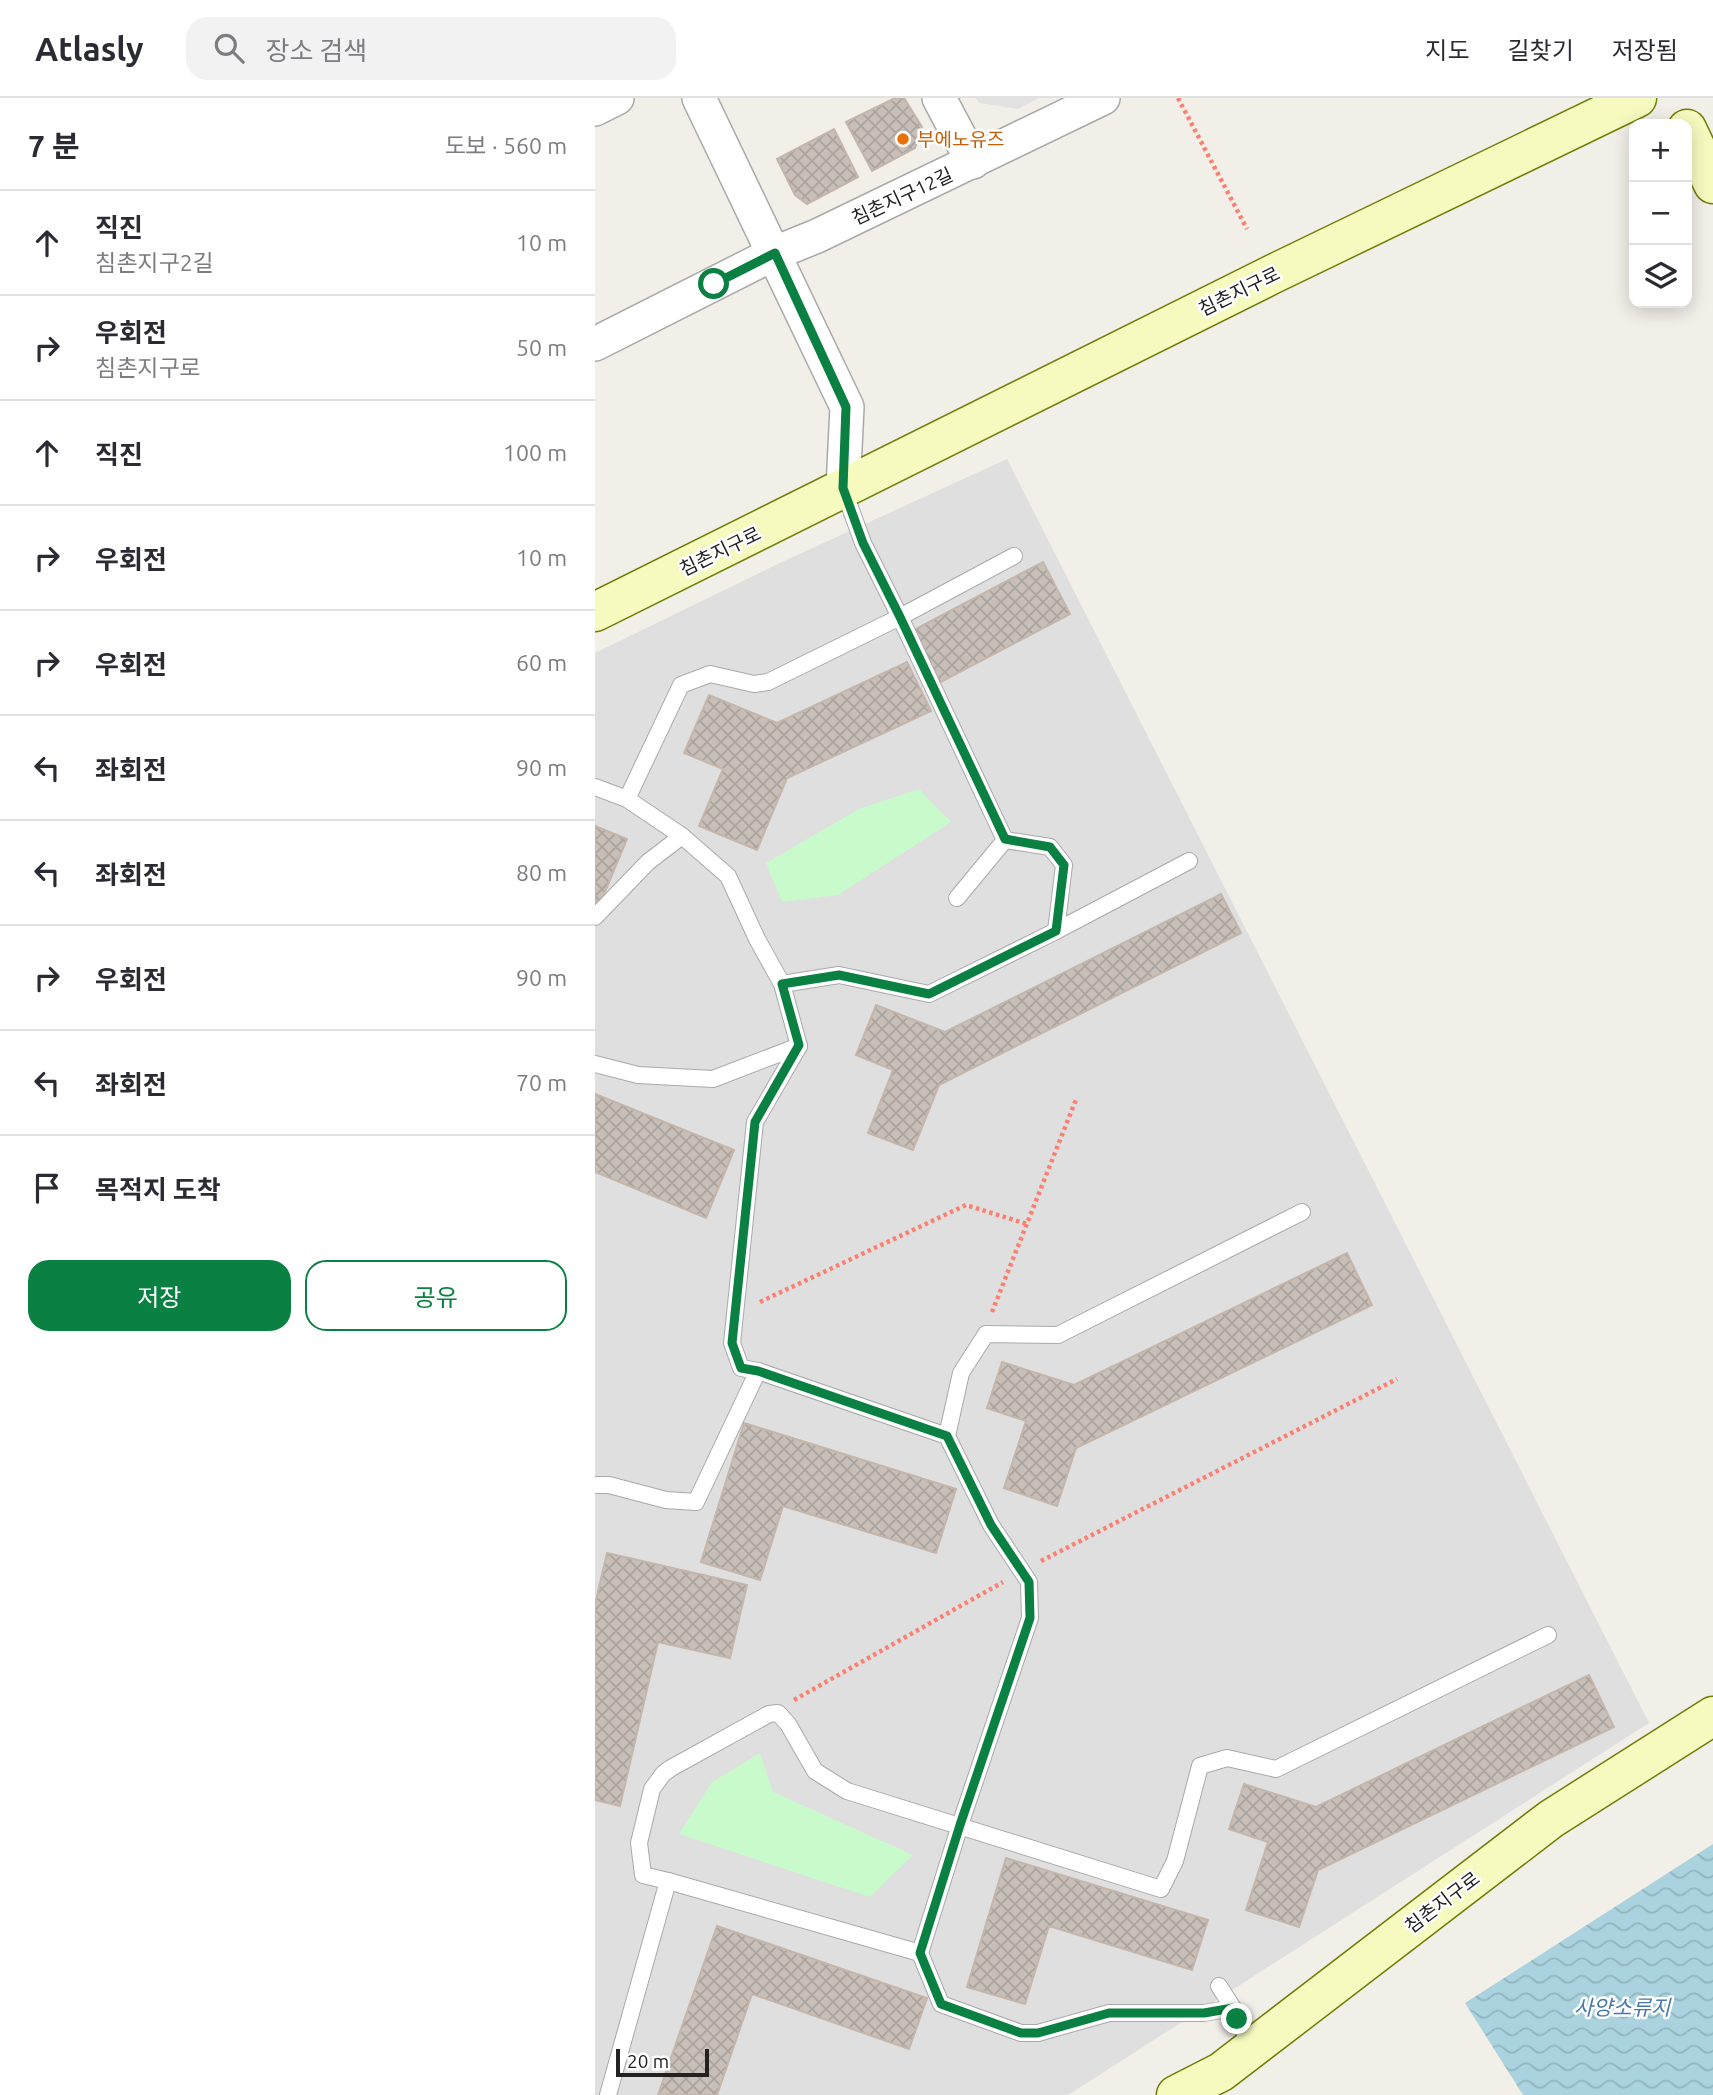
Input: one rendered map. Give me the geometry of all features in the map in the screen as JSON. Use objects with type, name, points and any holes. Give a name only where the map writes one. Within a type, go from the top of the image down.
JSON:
[{"type":"street","points":[[595,109],[617,98]]},
{"type":"street","points":[[699,98],[846,407],[843,488]]},
{"type":"street","points":[[939,98],[973,162]]},
{"type":"street","name":"침촌지구12길","points":[[595,344],[775,253],[817,236],[1103,98]]},
{"type":"street","name":"침촌지구로","points":[[595,612],[1260,280],[1637,98]]},
{"type":"street","points":[[1673,98],[1682,119]]},
{"type":"street","points":[[1692,140],[1713,184]]},
{"type":"street","name":"침촌지구로","points":[[1177,2095],[1221,2073],[1551,1819],[1713,1716]]},
{"type":"lane","points":[[843,488],[863,543],[1005,839]]},
{"type":"lane","points":[[627,799],[681,685],[710,674],[754,684],[768,682],[900,617],[1014,556]]},
{"type":"lane","points":[[595,787],[627,799],[682,836],[728,876],[757,939],[782,984],[799,1045],[755,1122],[733,1314],[732,1343],[741,1368],[758,1371],[947,1436]]},
{"type":"lane","points":[[595,918],[648,862],[682,836]]},
{"type":"lane","points":[[957,898],[1005,839]]},
{"type":"lane","points":[[1005,839],[1050,847],[1064,865],[1056,931]]},
{"type":"lane","points":[[782,984],[839,975],[929,994],[1189,861]]},
{"type":"lane","points":[[595,1064],[638,1075],[713,1080],[799,1045]]},
{"type":"lane","points":[[1233,2008],[1204,2013],[1109,2013],[1038,2033],[1021,2033],[941,2004],[920,1953],[1030,1618],[1029,1582],[991,1525],[947,1436],[961,1373],[986,1334],[1058,1335],[1302,1212]]},
{"type":"lane","points":[[595,1485],[609,1485],[666,1500],[696,1502],[758,1371]]},
{"type":"lane","points":[[920,1953],[643,1875],[639,1843],[652,1789],[671,1768],[769,1714],[778,1713],[788,1724],[815,1771],[847,1791],[1161,1889],[1175,1861],[1200,1766],[1227,1758],[1276,1769],[1548,1635]]},
{"type":"lane","points":[[608,2095],[668,1881]]},
{"type":"lane","points":[[1219,1986],[1233,2008],[1252,2049]]},
{"type":"path","points":[[1178,98],[1247,229]]},
{"type":"path","points":[[980,1342],[1077,1097]]},
{"type":"path","points":[[733,1314],[966,1205],[1027,1224]]},
{"type":"path","points":[[769,1714],[1022,1571],[1397,1379]]},
{"type":"shaded area","points":[[976,98],[1039,98],[1018,109],[979,103]]},
{"type":"shaded area","points":[[1007,459],[1649,1723],[1068,2095],[595,2095],[595,653],[782,562]]},
{"type":"green space","points":[[919,789],[951,822],[838,895],[782,902],[766,863],[859,809]]},
{"type":"green space","points":[[760,1753],[773,1792],[913,1855],[870,1897],[679,1834],[712,1782]]},
{"type":"water","name":"사양소류지","points":[[1713,1844],[1713,2095],[1523,2095],[1465,2003]]},
{"type":"building","points":[[895,98],[904,98],[922,127],[915,148],[872,171],[846,122]]},
{"type":"building","points":[[834,129],[858,177],[807,204],[795,195],[777,159]]},
{"type":"building","points":[[1043,562],[1070,614],[939,683],[912,631]]},
{"type":"building","points":[[907,662],[931,711],[787,778],[757,850],[699,826],[723,769],[684,753],[709,695],[777,723]]},
{"type":"building","points":[[595,826],[627,839],[597,911],[595,910]]},
{"type":"building","points":[[1221,894],[1241,933],[939,1085],[913,1150],[868,1133],[893,1070],[856,1055],[876,1005],[945,1032]]},
{"type":"building","points":[[595,1094],[734,1150],[706,1218],[595,1172]]},
{"type":"building","points":[[1347,1253],[1372,1305],[1076,1448],[1057,1506],[1004,1488],[1026,1421],[987,1408],[1002,1362],[1074,1385]]},
{"type":"building","points":[[744,1423],[956,1489],[936,1553],[783,1506],[760,1580],[701,1562]]},
{"type":"building","points":[[607,1553],[747,1585],[730,1658],[658,1642],[620,1806],[595,1800],[595,1604]]},
{"type":"building","points":[[1589,1675],[1614,1727],[1318,1870],[1299,1927],[1246,1910],[1268,1842],[1229,1829],[1244,1784],[1316,1807]]},
{"type":"building","points":[[1006,1858],[1208,1920],[1192,1970],[1049,1926],[1025,2004],[967,1987]]},
{"type":"building","points":[[717,1926],[927,1998],[909,2049],[752,1994],[717,2095],[658,2095]]},
{"type":"place","name":"부에노유즈","points":[[903,139]]},
{"type":"route","points":[[714,284],[775,253],[846,407],[843,488],[863,543],[1005,839],[1050,847],[1064,865],[1056,931],[929,994],[839,975],[782,984],[799,1045],[755,1122],[732,1343],[741,1368],[758,1371],[947,1436],[991,1525],[1029,1582],[1030,1618],[920,1953],[941,2004],[1021,2033],[1038,2033],[1109,2013],[1204,2013],[1233,2008],[1237,2019]]}]
